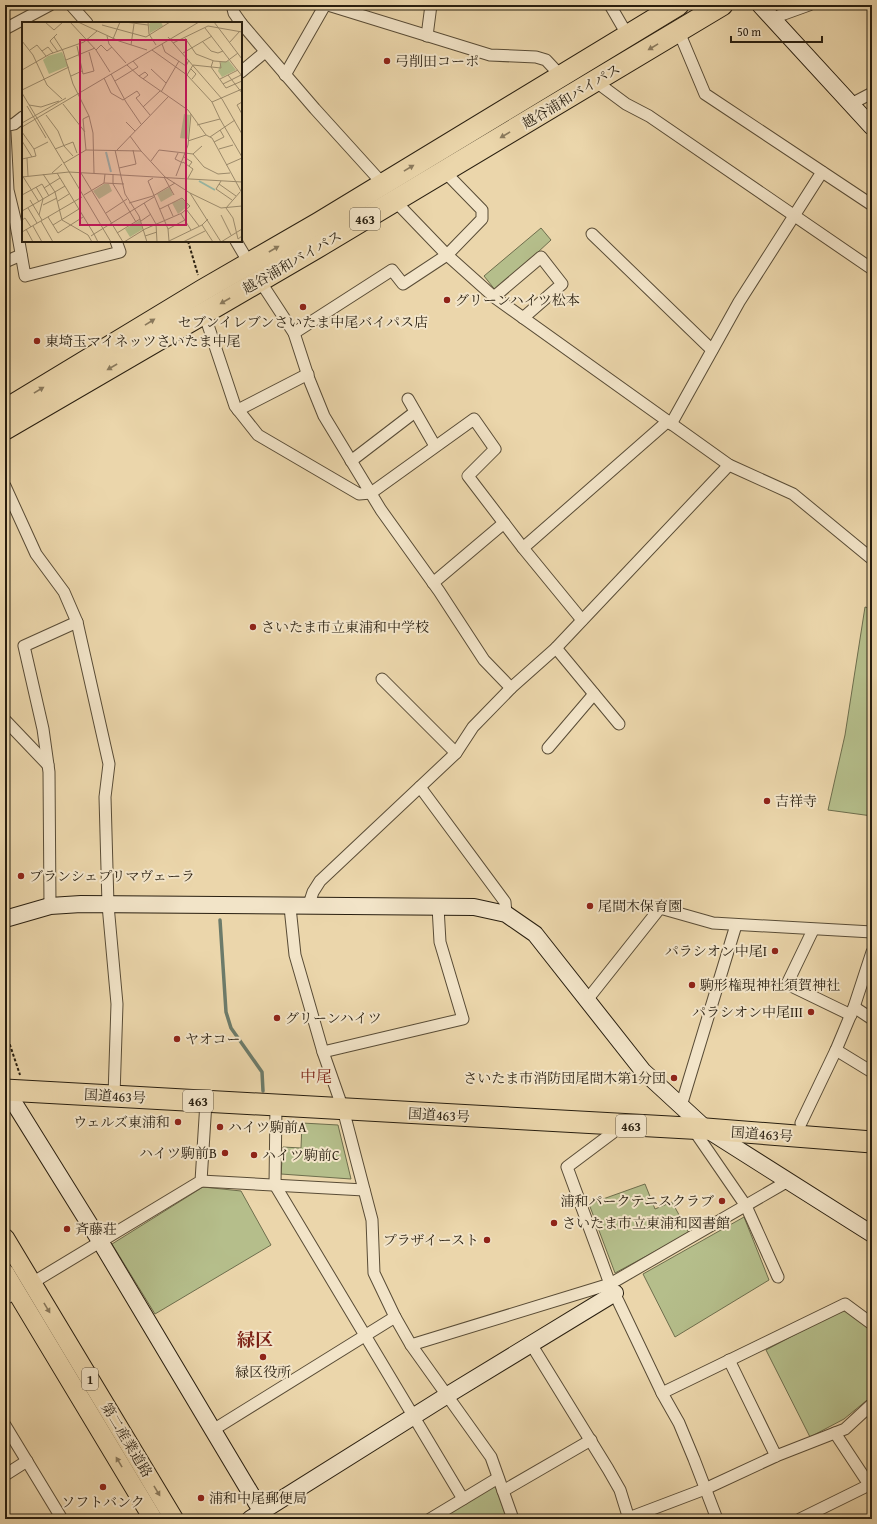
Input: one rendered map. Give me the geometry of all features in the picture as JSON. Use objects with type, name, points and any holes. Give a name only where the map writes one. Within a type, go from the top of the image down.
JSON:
[{"type":"highway","name":"越谷浦和バイパス","points":[[5,410],[203,290],[383,184],[678,5]]},
{"type":"highway","name":"越谷浦和バイパス","points":[[5,429],[260,281],[722,5]]},
{"type":"highway","name":"国道463号","points":[[11,1090],[343,1110],[700,1129],[798,1128],[872,1142]]},
{"type":"main road","name":"第二産業道路","points":[[5,1238],[174,1519]]},
{"type":"main road","name":"第二産業道路","points":[[5,1273],[11,1296],[153,1519]]},
{"type":"street","points":[[5,29],[50,5]]},
{"type":"street","points":[[71,5],[86,22]]},
{"type":"street","points":[[232,5],[234,12],[240,22]]},
{"type":"street","points":[[285,75],[325,5]]},
{"type":"street","points":[[328,5],[490,55],[536,57],[546,60],[561,76]]},
{"type":"street","points":[[427,36],[430,5]]},
{"type":"street","points":[[610,5],[628,36]]},
{"type":"street","points":[[760,5],[872,127]]},
{"type":"street","points":[[773,18],[809,5]]},
{"type":"street","points":[[242,24],[285,75],[383,184]]},
{"type":"street","points":[[679,32],[705,94],[872,205]]},
{"type":"street","points":[[242,71],[265,52]]},
{"type":"street","points":[[595,81],[626,104],[649,116],[872,269]]},
{"type":"street","points":[[851,104],[872,93]]},
{"type":"street","points":[[5,126],[14,124],[22,118]]},
{"type":"street","points":[[5,132],[8,190],[25,276],[120,252],[116,242]]},
{"type":"street","points":[[294,333],[392,270],[403,284],[447,255],[482,219],[482,210],[444,171]]},
{"type":"street","points":[[523,548],[669,422],[739,302],[822,172]]},
{"type":"street","points":[[395,200],[447,255],[494,297],[728,466],[793,494],[872,560]]},
{"type":"street","points":[[592,234],[712,350]]},
{"type":"street","points":[[237,242],[249,263]]},
{"type":"street","points":[[5,262],[21,255]]},
{"type":"street","points":[[494,297],[541,257],[562,284],[523,318]]},
{"type":"street","points":[[260,281],[294,333],[324,416],[381,510],[433,583],[484,660],[511,688]]},
{"type":"street","points":[[204,313],[236,406],[258,435],[359,494],[371,493],[474,419],[495,449],[468,476],[523,548],[582,620]]},
{"type":"street","points":[[238,410],[308,374]]},
{"type":"street","points":[[408,399],[435,446]]},
{"type":"street","points":[[352,461],[415,412]]},
{"type":"street","points":[[308,907],[313,892],[320,881],[420,788],[456,752],[473,727],[511,688],[556,648],[728,466]]},
{"type":"street","points":[[5,486],[36,554],[64,592],[77,622],[109,764],[104,797],[108,905],[117,1004],[114,1096]]},
{"type":"street","points":[[433,583],[504,523]]},
{"type":"street","points":[[50,906],[48,765],[24,646],[77,622]]},
{"type":"street","points":[[556,648],[619,724]]},
{"type":"street","points":[[382,679],[456,752]]},
{"type":"street","points":[[548,748],[594,694]]},
{"type":"street","points":[[5,720],[48,765]]},
{"type":"street","points":[[420,788],[505,902],[506,914]]},
{"type":"street","points":[[5,919],[50,906],[81,904],[290,907],[474,907],[506,914],[535,934],[643,1071],[681,1106],[700,1129],[746,1206],[778,1277]]},
{"type":"street","points":[[290,907],[295,956],[323,1052],[343,1110],[372,1220],[374,1273],[395,1317],[411,1345],[491,1457],[513,1519]]},
{"type":"street","points":[[323,1052],[463,1019],[440,942],[438,907]]},
{"type":"street","points":[[587,1000],[660,908],[713,923],[813,930],[872,932]]},
{"type":"street","points":[[681,1106],[736,924]]},
{"type":"street","points":[[813,930],[787,984],[872,1019]]},
{"type":"street","points":[[798,1128],[836,1050],[853,1011],[869,969],[872,952]]},
{"type":"street","points":[[836,1050],[872,1072]]},
{"type":"street","points":[[11,1090],[214,1430],[259,1517],[446,1396],[531,1344],[613,1288],[788,1181]]},
{"type":"street","points":[[201,1181],[206,1102]]},
{"type":"street","points":[[276,1105],[275,1185],[462,1499]]},
{"type":"street","points":[[623,1125],[567,1167],[613,1288],[662,1393],[679,1423],[717,1519]]},
{"type":"street","points":[[700,1129],[788,1181],[872,1234]]},
{"type":"street","points":[[32,1283],[201,1181],[364,1190]]},
{"type":"street","points":[[411,1345],[613,1288]]},
{"type":"street","points":[[662,1393],[845,1304],[872,1324]]},
{"type":"street","points":[[214,1430],[395,1317]]},
{"type":"street","points":[[531,1344],[591,1440],[620,1490],[628,1519],[705,1489],[776,1456],[845,1429],[872,1404]]},
{"type":"street","points":[[729,1360],[776,1456]]},
{"type":"street","points":[[5,1425],[62,1519]]},
{"type":"street","points":[[800,1519],[871,1487],[835,1433]]},
{"type":"street","points":[[503,1491],[591,1440]]},
{"type":"street","points":[[5,1475],[27,1461]]},
{"type":"street","points":[[430,1519],[498,1478]]},
{"type":"path","points":[[188,242],[203,290]]},
{"type":"path","points":[[5,1030],[20,1076],[11,1090]]},
{"type":"green space","points":[[541,228],[551,240],[496,291],[484,276]]},
{"type":"green space","points":[[865,607],[872,609],[872,816],[828,810],[845,735]]},
{"type":"green space","points":[[302,1123],[338,1125],[351,1179],[281,1174],[283,1147],[301,1148]]},
{"type":"green space","points":[[645,1184],[655,1209],[672,1202],[689,1233],[615,1273],[589,1204]]},
{"type":"green space","points":[[203,1187],[241,1191],[271,1245],[155,1314],[112,1244]]},
{"type":"green space","points":[[744,1217],[769,1280],[675,1337],[643,1274]]},
{"type":"green space","points":[[843,1309],[872,1329],[872,1396],[844,1419],[810,1437],[766,1350]]},
{"type":"green space","points":[[495,1485],[507,1519],[441,1519]]},
{"type":"waterway","points":[[220,920],[226,1012],[231,1028],[262,1072],[263,1091]]},
{"type":"place","name":"弓削田コーポ","points":[[387,61]]},
{"type":"place","name":"グリーンハイツ松本","points":[[447,300]]},
{"type":"place","name":"セブンイレブンさいたま中尾バイパス店","points":[[303,307]]},
{"type":"place","name":"東埼玉マイネッツさいたま中尾","points":[[37,341]]},
{"type":"place","name":"さいたま市立東浦和中学校","points":[[253,627]]},
{"type":"place","name":"吉祥寺","points":[[767,801]]},
{"type":"place","name":"ブランシェプリマヴェーラ","points":[[21,876]]},
{"type":"place","name":"尾間木保育園","points":[[590,906]]},
{"type":"place","name":"パラシオン中尾Ⅰ","points":[[775,951]]},
{"type":"place","name":"駒形権現神社須賀神社","points":[[692,985]]},
{"type":"place","name":"パラシオン中尾Ⅲ","points":[[811,1012]]},
{"type":"place","name":"グリーンハイツ","points":[[277,1018]]},
{"type":"place","name":"ヤオコー","points":[[177,1039]]},
{"type":"place","name":"さいたま市消防団尾間木第1分団","points":[[674,1078]]},
{"type":"place","name":"ウェルズ東浦和","points":[[178,1122]]},
{"type":"place","name":"ハイツ駒前A","points":[[220,1127]]},
{"type":"place","name":"ハイツ駒前B","points":[[225,1153]]},
{"type":"place","name":"ハイツ駒前C","points":[[254,1155]]},
{"type":"place","name":"浦和パークテニスクラブ","points":[[722,1201]]},
{"type":"place","name":"さいたま市立東浦和図書館","points":[[554,1223]]},
{"type":"place","name":"斉藤荘","points":[[67,1229]]},
{"type":"place","name":"プラザイースト","points":[[487,1240]]},
{"type":"place","name":"緑区役所","points":[[263,1357]]},
{"type":"place","name":"ソフトバンク","points":[[103,1487]]},
{"type":"place","name":"浦和中尾郵便局","points":[[201,1498]]},
{"type":"district","name":"中尾","points":[[316,1076]]},
{"type":"district","name":"緑区","points":[[255,1340]]}]
